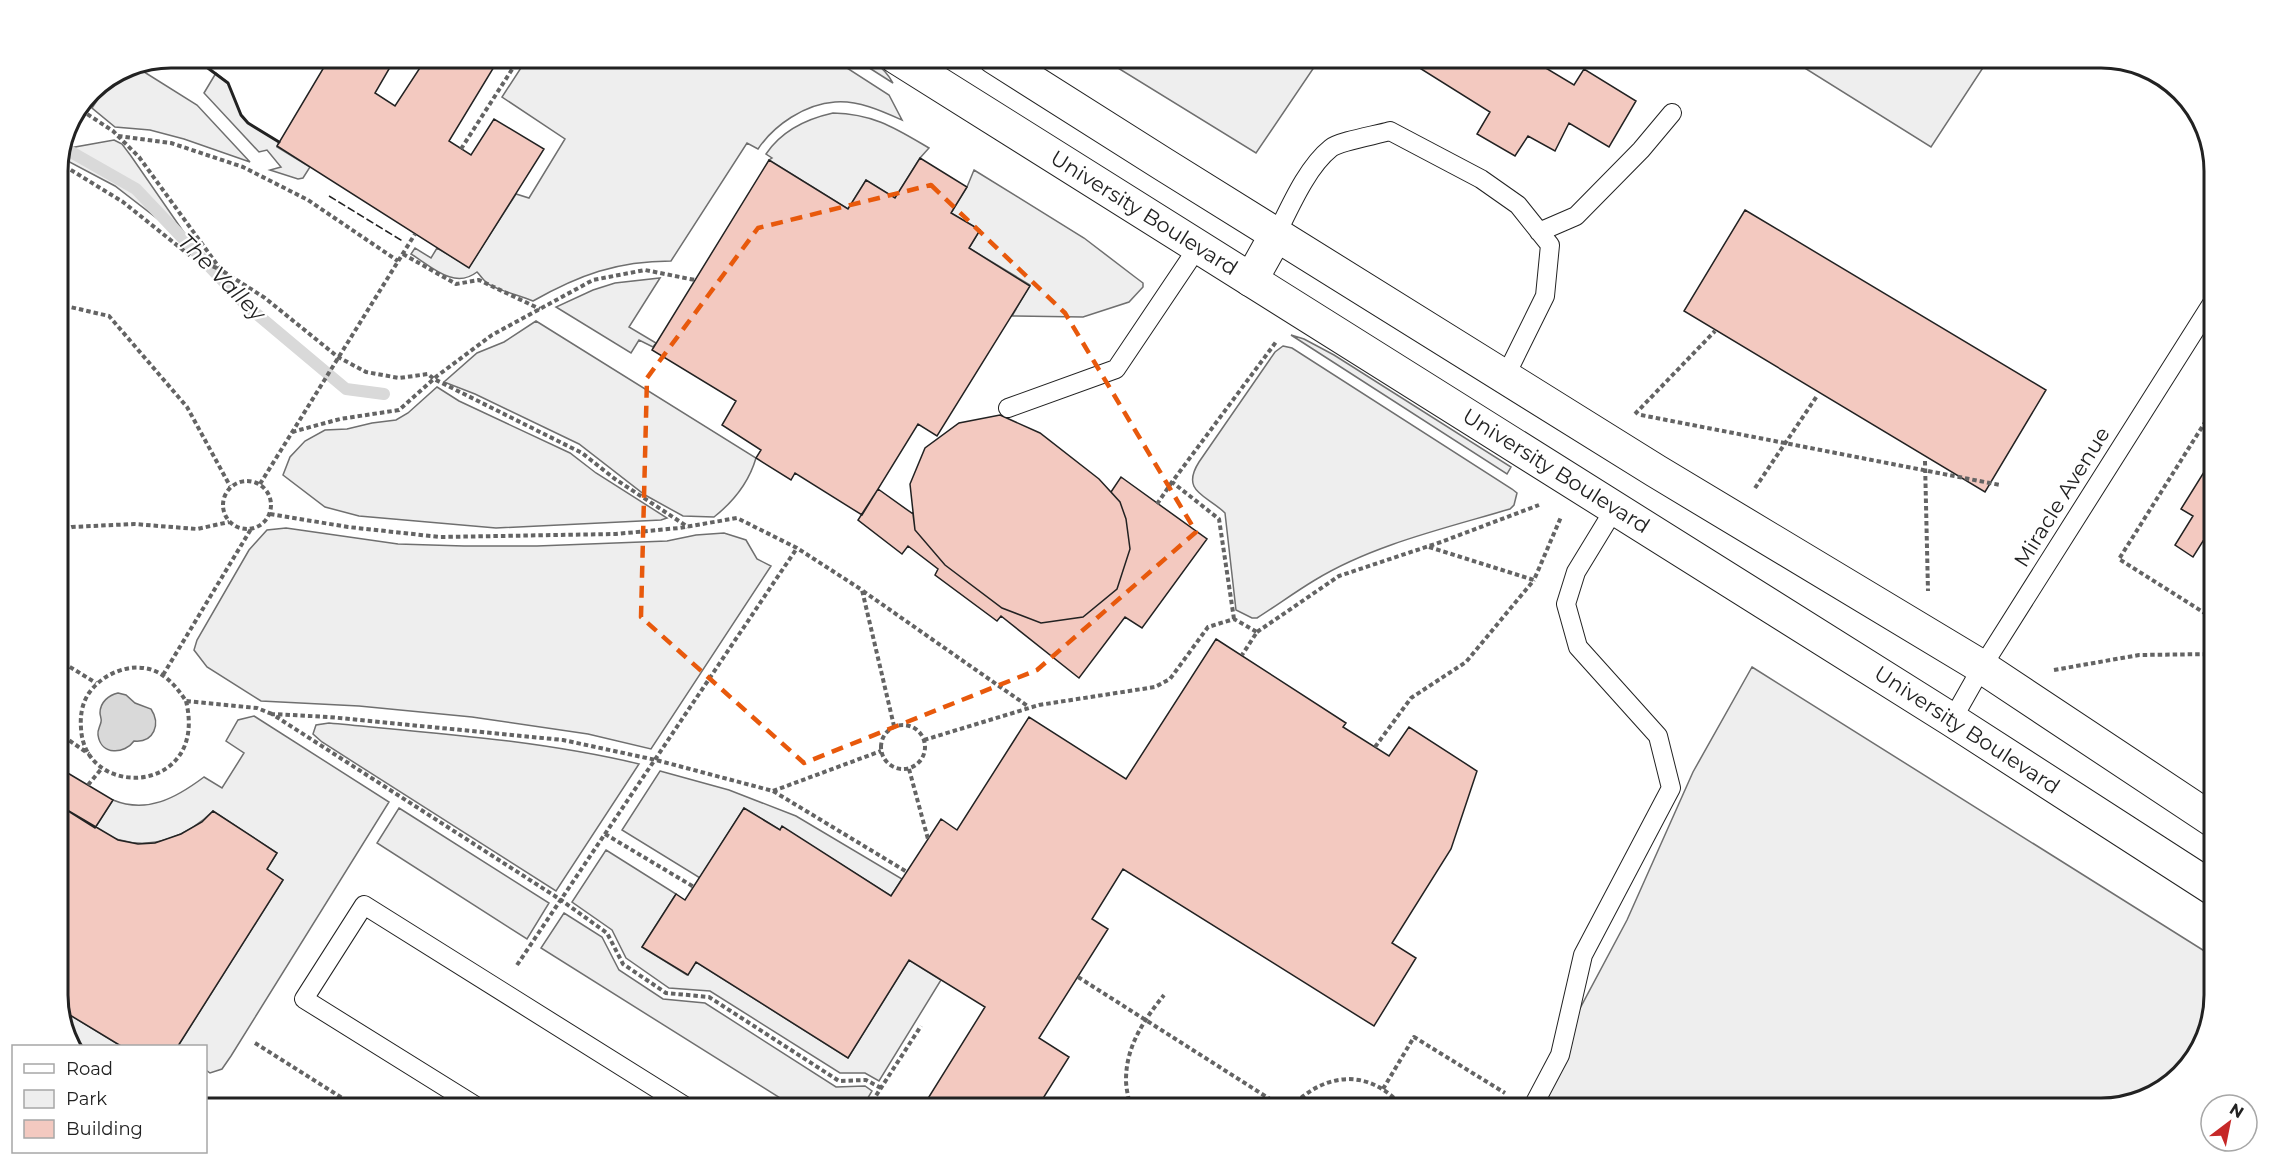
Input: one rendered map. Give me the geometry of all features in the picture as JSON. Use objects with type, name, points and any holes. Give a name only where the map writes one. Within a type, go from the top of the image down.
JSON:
[{"type":"main road","name":"University Boulevard","points":[[913,68],[1952,720],[2204,882]]},
{"type":"main road","points":[[1012,68],[1505,377],[1982,668],[2204,814]]},
{"type":"main road","points":[[1251,280],[1276,234]]},
{"type":"lane","points":[[1539,232],[1575,216],[1634,158],[1672,113]]},
{"type":"lane","points":[[1276,234],[1303,181],[1332,147],[1390,131],[1481,179],[1518,205],[1550,245],[1545,296],[1505,377]]},
{"type":"lane","points":[[1008,408],[1116,369],[1198,247]]},
{"type":"lane","name":"Miracle Avenue","points":[[1952,720],[1982,668],[2203,317]]},
{"type":"lane","points":[[1537,1098],[1560,1055],[1583,955],[1671,788],[1658,736],[1578,647],[1566,604],[1576,572],[1615,508]]},
{"type":"lane","points":[[463,1098],[304,999],[364,905],[672,1098]]},
{"type":"path","points":[[461,149],[513,68]]},
{"type":"path","points":[[85,113],[117,136],[139,157],[220,269]]},
{"type":"path","points":[[117,136],[171,143],[243,167],[308,200],[398,261]]},
{"type":"path","points":[[68,168],[123,202],[193,258],[220,269],[265,298],[338,357],[366,372],[399,378],[428,374],[582,453],[615,479],[688,527]]},
{"type":"path","points":[[260,484],[415,234]]},
{"type":"path","points":[[403,254],[456,284],[479,279],[540,309]]},
{"type":"path","points":[[292,432],[340,419],[399,410],[434,379],[492,335],[592,280],[645,270],[695,280]]},
{"type":"path","points":[[68,306],[109,316],[187,407],[230,486]]},
{"type":"path","points":[[1714,331],[1635,414],[2000,485]]},
{"type":"path","points":[[1157,504],[1279,338]]},
{"type":"path","points":[[1754,489],[1817,396]]},
{"type":"path","points":[[2203,425],[2119,559],[2204,612]]},
{"type":"path","points":[[1925,461],[1928,601]]},
{"type":"path","points":[[244,480],[260,484],[270,497],[270,514],[259,526],[251,529],[236,527],[229,522],[222,508],[225,493],[230,486],[244,480]]},
{"type":"path","points":[[1172,482],[1219,519],[1234,619]]},
{"type":"path","points":[[1242,655],[1257,632],[1339,576],[1545,503]]},
{"type":"path","points":[[1375,747],[1411,698],[1466,662],[1534,580],[1562,513]]},
{"type":"path","points":[[270,514],[440,537],[616,534],[688,527],[737,518],[797,548],[1029,708]]},
{"type":"path","points":[[68,528],[135,524],[197,529],[229,522]]},
{"type":"path","points":[[163,675],[251,529]]},
{"type":"path","points":[[1428,546],[1534,580]]},
{"type":"path","points":[[500,990],[797,548]]},
{"type":"path","points":[[862,591],[894,726]]},
{"type":"path","points":[[924,740],[1029,708],[1155,687],[1170,679],[1208,627],[1234,619],[1257,632]]},
{"type":"path","points":[[2051,670],[2139,655],[2204,654]]},
{"type":"path","points":[[68,666],[96,683]]},
{"type":"path","points":[[68,740],[89,754],[102,768],[120,777],[139,778],[158,774],[172,765],[183,751],[190,735],[190,718],[186,701],[177,687],[163,675],[147,669],[129,668],[112,672],[96,683],[85,699],[80,717],[81,736],[89,754]]},
{"type":"path","points":[[186,701],[257,708],[272,714],[561,900],[608,933],[623,964],[666,993],[709,997],[839,1081],[866,1080],[881,1088]]},
{"type":"path","points":[[272,714],[329,717],[562,740],[656,760],[773,791],[907,872]]},
{"type":"path","points":[[894,726],[915,728],[924,740],[924,754],[916,766],[909,769],[902,770],[888,764],[880,751],[883,736],[894,726]]},
{"type":"path","points":[[773,791],[880,751]]},
{"type":"path","points":[[88,785],[102,768]]},
{"type":"path","points":[[909,769],[928,839]]},
{"type":"path","points":[[605,834],[694,887]]},
{"type":"path","points":[[1078,977],[1268,1098]]},
{"type":"path","points":[[1129,1098],[1126,1080],[1131,1048],[1144,1020],[1164,995]]},
{"type":"path","points":[[874,1098],[921,1026]]},
{"type":"path","points":[[1383,1089],[1414,1037],[1510,1096]]},
{"type":"path","points":[[255,1043],[342,1098]]},
{"type":"path","points":[[1300,1098],[1306,1092],[1325,1083],[1348,1079],[1372,1083],[1395,1098]]},
{"type":"highlighted area","points":[[931,185],[1065,313],[1196,532],[1037,670],[804,763],[641,617],[647,378],[758,228]]},
{"type":"green space","points":[[521,68],[847,68],[889,95],[902,120],[870,107],[844,102],[824,104],[802,111],[781,124],[758,149],[747,143],[671,261],[633,264],[599,271],[566,284],[533,301],[490,285],[477,272],[460,278],[443,274],[411,254],[415,248],[431,258],[437,248],[469,267],[516,194],[529,198],[565,139],[502,97]]},
{"type":"green space","points":[[869,68],[880,68],[893,83]]},
{"type":"green space","points":[[1118,68],[1314,68],[1256,153]]},
{"type":"green space","points":[[1805,68],[1983,68],[1931,147]]},
{"type":"green space","points":[[143,71],[197,105],[250,162],[150,130],[115,127],[92,108],[101,95],[113,85]]},
{"type":"green space","points":[[216,73],[228,83],[241,115],[248,123],[279,142],[277,147],[310,167],[303,178],[298,179],[270,170],[281,167],[267,150],[259,152],[204,93]]},
{"type":"green space","points":[[833,113],[861,116],[884,123],[929,148],[920,158],[895,198],[866,180],[848,209],[769,160],[772,158],[766,154],[787,132],[804,122]]},
{"type":"green space","points":[[114,140],[122,144],[194,247],[115,186],[68,161],[70,148]]},
{"type":"green space","points":[[974,170],[1084,238],[1143,283],[1143,287],[1129,302],[1083,317],[1012,316],[1030,285],[969,248],[980,230],[951,213],[967,187]]},
{"type":"green space","points":[[660,278],[629,327],[656,343],[653,347],[639,340],[631,353],[556,307],[593,290],[615,283]]},
{"type":"green space","points":[[536,321],[756,458],[745,483],[728,505],[714,517],[683,516],[645,495],[579,444],[475,394],[444,382],[477,353],[504,342]]},
{"type":"green space","points":[[1291,335],[1304,339],[1334,355],[1511,467],[1507,474]]},
{"type":"green space","points":[[1283,346],[1292,348],[1512,489],[1517,493],[1514,505],[1510,509],[1410,538],[1361,557],[1315,580],[1257,618],[1236,610],[1225,513],[1194,487],[1194,472],[1275,352]]},
{"type":"green space","points":[[437,387],[459,401],[570,453],[596,473],[667,518],[496,528],[359,516],[325,507],[283,475],[290,457],[305,441],[325,430],[347,429],[396,420],[408,413]]},
{"type":"green space","points":[[286,528],[398,544],[464,546],[667,541],[696,535],[724,533],[746,540],[757,559],[771,566],[651,749],[588,734],[472,717],[359,706],[261,701],[207,667],[194,650],[197,640],[249,550],[267,530]]},
{"type":"green space","points":[[1752,667],[2204,951],[2203,1008],[2193,1040],[2178,1062],[2158,1080],[2140,1090],[2114,1097],[1532,1098],[1627,920],[1693,772]]},
{"type":"green space","points":[[254,716],[389,802],[231,1056],[222,1069],[210,1073],[207,1071],[207,1045],[179,1045],[283,880],[267,869],[277,853],[213,811],[193,827],[158,842],[133,843],[120,840],[95,828],[113,800],[138,805],[161,802],[204,777],[222,788],[244,753],[226,741],[238,720]]},
{"type":"green space","points":[[329,723],[524,743],[639,764],[556,891],[322,742],[313,734],[316,725]]},
{"type":"green space","points":[[660,771],[729,790],[796,816],[902,879],[891,896],[782,827],[780,830],[744,808],[700,878],[622,830]]},
{"type":"green space","points":[[399,808],[549,903],[527,939],[377,843]]},
{"type":"green space","points":[[606,850],[676,894],[642,947],[687,975],[696,962],[848,1058],[909,960],[941,980],[879,1081],[865,1073],[840,1073],[710,991],[669,988],[626,958],[612,930],[572,902]]},
{"type":"green space","points":[[564,913],[602,937],[619,970],[663,999],[705,1003],[836,1087],[865,1086],[872,1091],[868,1098],[780,1098],[541,948]]},
{"type":"green space","points":[[69,1014],[119,1045],[81,1045]]},
{"type":"shaded area","points":[[118,693],[151,709],[155,726],[151,736],[114,751],[104,747],[100,742],[98,732],[103,702],[111,695]]},
{"type":"building","points":[[323,68],[390,68],[375,93],[395,106],[420,68],[493,68],[449,141],[471,155],[494,119],[544,149],[469,268],[277,146]]},
{"type":"building","points":[[1420,68],[1546,68],[1574,85],[1584,69],[1636,101],[1609,147],[1569,123],[1555,151],[1528,136],[1515,156],[1477,134],[1490,112]]},
{"type":"building","points":[[920,158],[967,187],[951,213],[980,230],[969,248],[1030,286],[937,436],[918,424],[862,515],[795,473],[791,480],[756,458],[761,450],[722,425],[736,401],[652,350],[769,160],[848,209],[866,180],[895,198]]},
{"type":"building","points":[[1745,210],[2046,390],[1985,492],[1684,311]]},
{"type":"building","points":[[1000,415],[1040,433],[1099,479],[1120,502],[1126,519],[1130,549],[1117,589],[1083,617],[1041,623],[1002,608],[945,565],[915,530],[910,484],[925,448],[959,423]]},
{"type":"building","points":[[2203,473],[2203,541],[2193,557],[2175,545],[2193,516],[2181,509]]},
{"type":"building","points":[[1121,477],[1207,539],[1142,628],[1125,617],[1079,678],[1001,616],[997,621],[935,575],[938,569],[908,546],[902,554],[858,520],[878,489],[913,514],[915,530],[945,565],[1002,608],[1041,623],[1083,617],[1117,589],[1130,549],[1126,519],[1120,502],[1111,492]]},
{"type":"building","points":[[1216,639],[1346,723],[1343,727],[1389,756],[1409,727],[1477,771],[1451,849],[1392,943],[1416,958],[1374,1026],[1123,869],[1092,919],[1108,929],[1039,1038],[1069,1057],[1043,1098],[928,1098],[985,1007],[909,960],[848,1058],[696,962],[688,975],[642,947],[676,894],[685,900],[744,808],[780,830],[782,826],[891,896],[941,819],[957,830],[1029,717],[1126,779]]},
{"type":"building","points":[[68,773],[113,800],[95,828],[68,811]]},
{"type":"building","points":[[68,810],[118,840],[138,844],[155,843],[181,834],[202,822],[213,811],[277,853],[267,869],[283,880],[179,1045],[119,1045],[69,1014]]},
{"type":"waterway","name":"The Valley","points":[[70,151],[136,189],[246,305],[346,389],[384,394]]},
{"type":"fence","points":[[329,196],[404,242]]},
{"type":"wall","points":[[208,68],[228,83],[241,115],[248,123],[279,142]]}]
